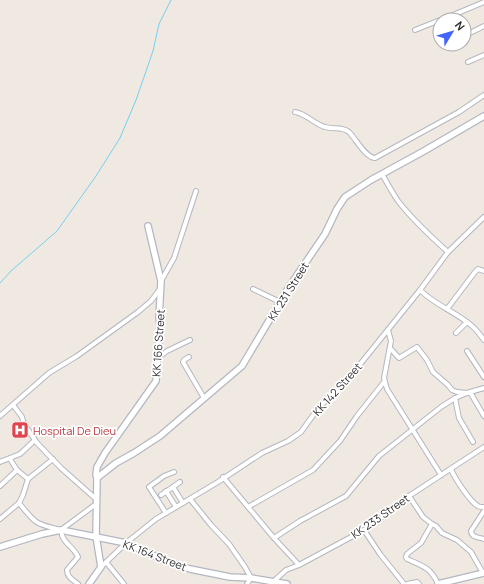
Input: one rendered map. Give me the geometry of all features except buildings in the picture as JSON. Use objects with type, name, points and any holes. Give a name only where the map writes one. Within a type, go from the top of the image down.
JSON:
[{"type":"street","points":[[460,12],[484,2]]},
{"type":"street","points":[[415,30],[432,23]]},
{"type":"street","points":[[472,32],[484,26]]},
{"type":"street","points":[[468,62],[484,54]]},
{"type":"street","points":[[295,112],[302,113],[326,127],[342,128],[354,137],[367,153],[374,158],[459,112],[484,95]]},
{"type":"street","name":"KK 231 Street","points":[[97,478],[116,463],[160,436],[242,366],[280,302],[325,234],[345,197],[382,174],[484,116]]},
{"type":"street","points":[[382,174],[397,199],[412,218],[428,235],[448,252]]},
{"type":"street","points":[[161,281],[174,258],[196,191]]},
{"type":"street","name":"KK 142 Street","points":[[101,567],[126,543],[156,519],[262,453],[288,442],[301,432],[319,407],[349,378],[420,290],[448,252],[484,217]]},
{"type":"street","name":"KK 166 Street","points":[[101,567],[96,536],[97,468],[105,453],[156,381],[161,281],[148,226]]},
{"type":"street","points":[[447,309],[475,272],[480,269],[484,271]]},
{"type":"street","points":[[0,416],[49,373],[77,356],[143,309],[160,288]]},
{"type":"street","points":[[253,289],[280,302]]},
{"type":"street","points":[[420,290],[426,297],[467,322],[483,337]]},
{"type":"street","points":[[456,332],[467,322]]},
{"type":"street","points":[[248,507],[313,470],[340,441],[357,416],[384,382],[391,341],[388,330]]},
{"type":"street","points":[[158,358],[167,351],[190,340]]},
{"type":"street","points":[[390,348],[399,358],[417,346],[433,372],[452,390],[457,392],[468,392]]},
{"type":"street","points":[[466,351],[484,377]]},
{"type":"street","points":[[189,357],[183,362],[204,398]]},
{"type":"street","points":[[384,382],[412,430],[441,475]]},
{"type":"street","points":[[274,538],[300,521],[346,496],[379,456],[455,398],[468,392],[484,388]]},
{"type":"street","points":[[468,392],[484,416]]},
{"type":"street","points":[[455,398],[459,418],[473,442]]},
{"type":"street","points":[[12,405],[22,417],[24,424],[35,440],[96,501],[61,530]]},
{"type":"street","points":[[0,462],[20,454],[35,440]]},
{"type":"street","name":"KK 233 Street","points":[[274,581],[286,570],[299,565],[364,530],[409,496],[484,447]]},
{"type":"street","points":[[0,519],[19,503],[28,479],[53,458]]},
{"type":"street","points":[[10,459],[17,470],[28,479]]},
{"type":"street","points":[[451,469],[460,485],[472,501],[477,506],[484,507]]},
{"type":"street","points":[[0,486],[17,470]]},
{"type":"street","points":[[166,513],[149,487],[164,476],[174,472]]},
{"type":"street","points":[[223,477],[274,538],[299,565]]},
{"type":"street","points":[[161,495],[180,482]]},
{"type":"street","points":[[173,487],[183,503]]},
{"type":"street","points":[[166,491],[176,507]]},
{"type":"street","points":[[409,496],[423,517],[436,526],[445,535],[457,540],[471,552],[483,573],[438,584],[428,568],[407,559],[407,554],[421,543],[432,524]]},
{"type":"street","points":[[190,499],[229,544],[245,567],[251,578],[247,584]]},
{"type":"street","points":[[19,503],[38,524],[61,530]]},
{"type":"street","points":[[484,512],[471,531],[474,537],[484,539]]},
{"type":"street","points":[[61,530],[62,537],[76,552],[78,557],[67,570],[69,577],[78,584]]},
{"type":"street","name":"KK 164 Street","points":[[0,547],[42,534],[61,530],[126,543],[168,562],[190,569],[230,577],[251,578],[287,584]]},
{"type":"street","points":[[364,530],[380,554],[406,584],[417,582],[419,584]]},
{"type":"street","points":[[106,562],[124,584]]},
{"type":"street","points":[[89,584],[101,567]]},
{"type":"waterway","points":[[0,283],[11,271],[57,231],[96,176],[120,138],[136,100],[153,51],[159,24],[171,0]]},
{"type":"place","name":"Hospital De Dieu","points":[[20,430]]}]
